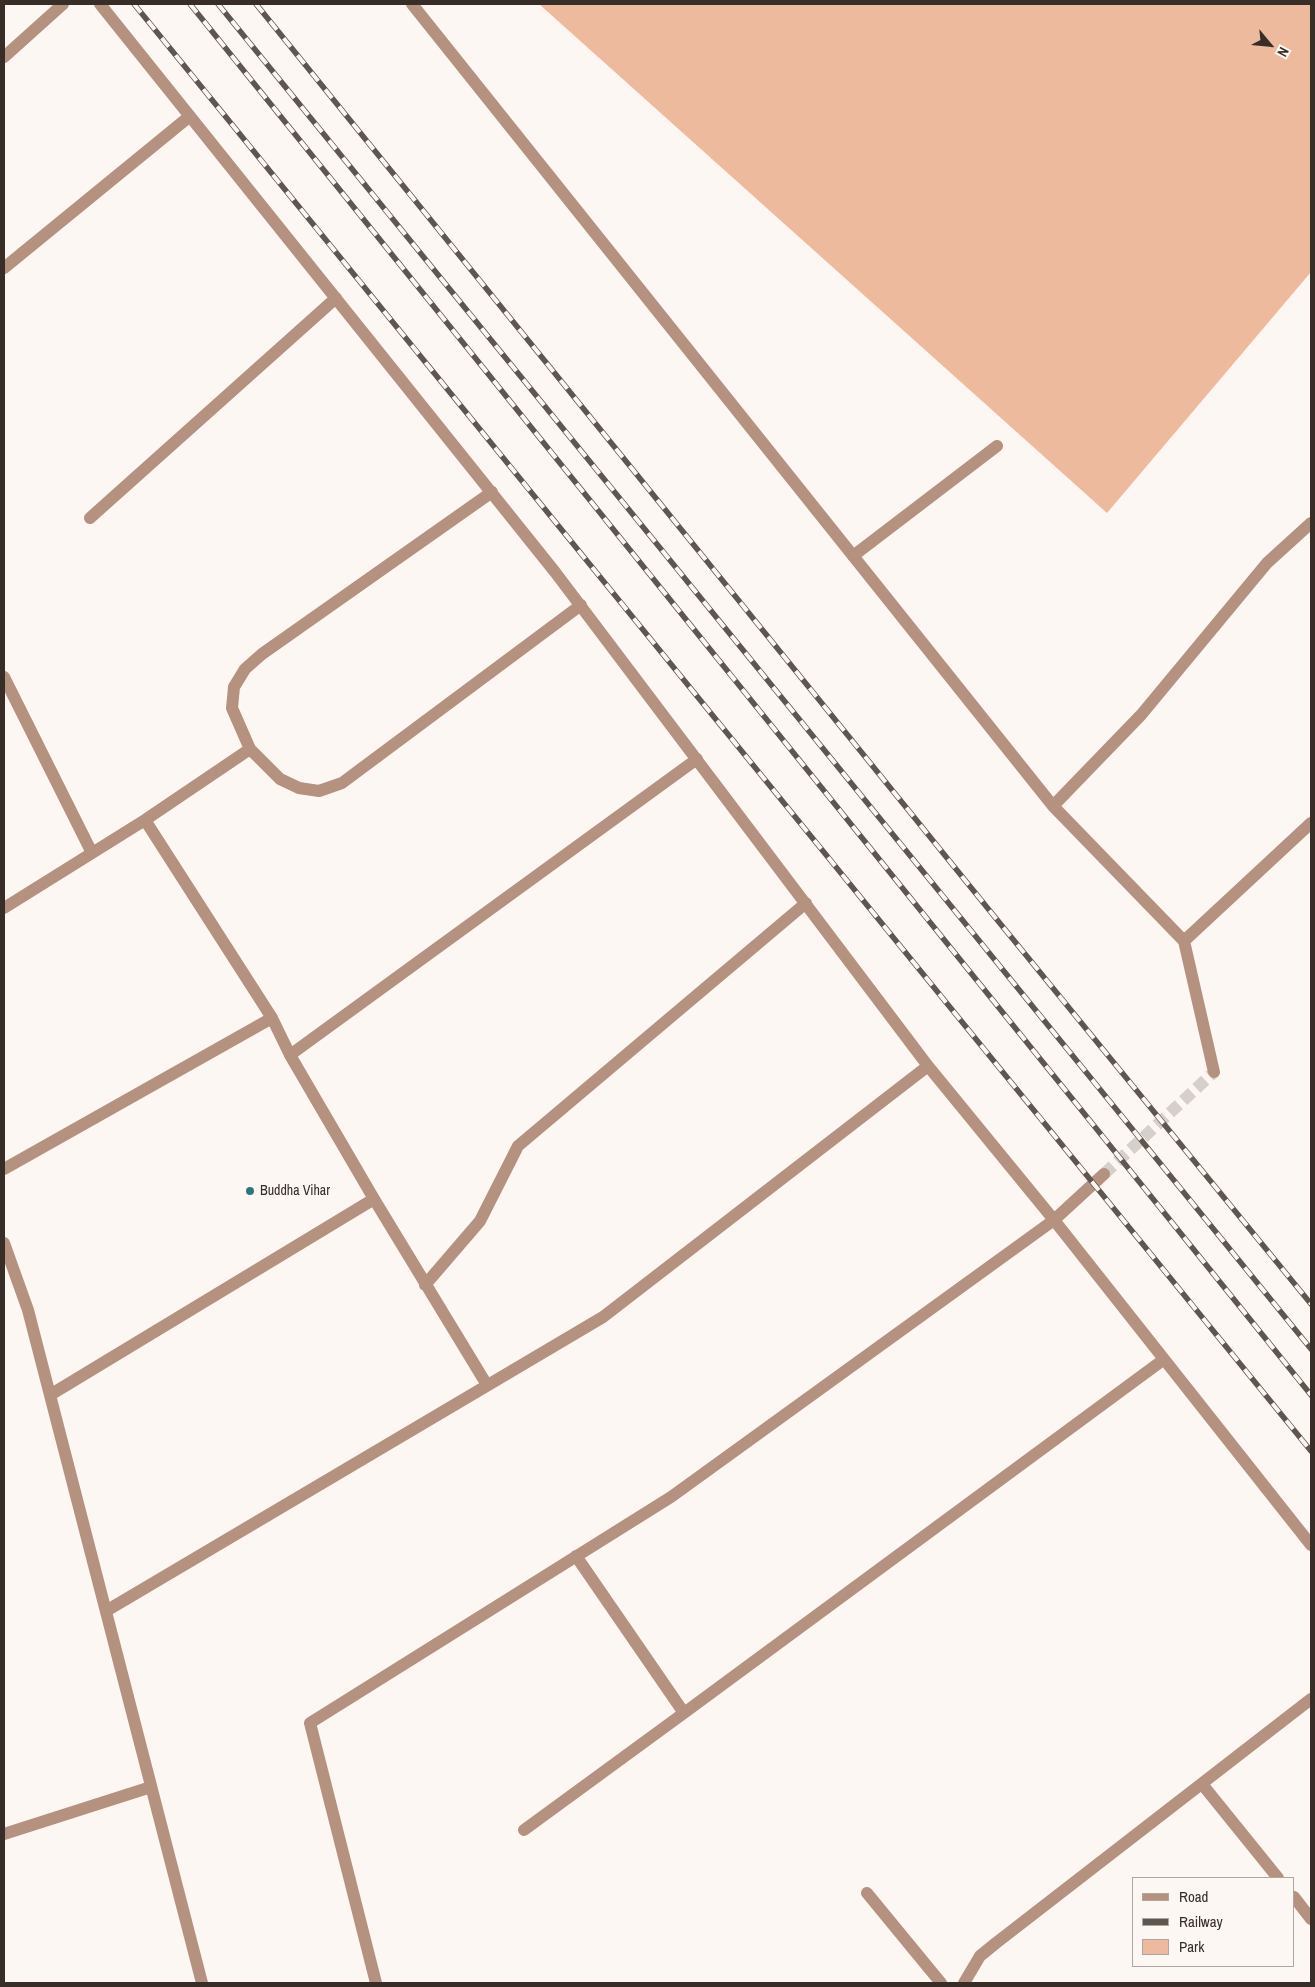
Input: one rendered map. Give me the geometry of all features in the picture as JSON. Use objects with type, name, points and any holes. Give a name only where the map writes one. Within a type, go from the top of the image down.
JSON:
[{"type":"street","points":[[4,57],[64,4]]},
{"type":"street","points":[[100,4],[581,605],[928,1066],[1054,1220],[1311,1545]]},
{"type":"street","points":[[412,4],[1052,806],[1184,941],[1214,1072]]},
{"type":"street","points":[[4,268],[190,116]]},
{"type":"street","points":[[90,518],[336,298]]},
{"type":"street","points":[[853,556],[997,446]]},
{"type":"street","points":[[492,492],[270,648],[245,669],[234,687],[232,708],[250,749],[280,779],[298,788],[319,791],[342,783],[581,605]]},
{"type":"street","points":[[1052,806],[1140,715],[1267,563],[1311,523]]},
{"type":"street","points":[[4,676],[92,853]]},
{"type":"street","points":[[4,908],[145,820],[250,749]]},
{"type":"street","points":[[290,1055],[697,759]]},
{"type":"street","points":[[145,820],[272,1018],[290,1055],[374,1199],[487,1385]]},
{"type":"street","points":[[1184,941],[1311,822]]},
{"type":"street","points":[[425,1284],[480,1221],[518,1146],[806,903]]},
{"type":"street","points":[[4,1169],[272,1018]]},
{"type":"street","points":[[106,1611],[603,1317],[928,1066]]},
{"type":"street","points":[[376,1983],[310,1723],[671,1497],[1054,1220],[1104,1174]]},
{"type":"street","points":[[50,1395],[374,1199]]},
{"type":"street","points":[[4,1243],[28,1310],[202,1983]]},
{"type":"street","points":[[524,1830],[1163,1360]]},
{"type":"street","points":[[576,1556],[684,1713]]},
{"type":"street","points":[[964,1983],[980,1956],[1311,1699]]},
{"type":"street","points":[[1202,1784],[1277,1877]]},
{"type":"street","points":[[4,1834],[151,1787]]},
{"type":"street","points":[[867,1893],[941,1983]]},
{"type":"street","points":[[1295,1898],[1311,1919]]},
{"type":"green space","points":[[539,4],[1311,4],[1311,272],[1107,513]]},
{"type":"tunnel","points":[[1104,1174],[1214,1072]]},
{"type":"railway","points":[[134,4],[1311,1451]]},
{"type":"railway","points":[[190,4],[1311,1395]]},
{"type":"railway","points":[[218,4],[1311,1349]]},
{"type":"railway","points":[[256,4],[994,916],[1311,1304]]},
{"type":"place","name":"Buddha Vihar","points":[[250,1191]]}]
